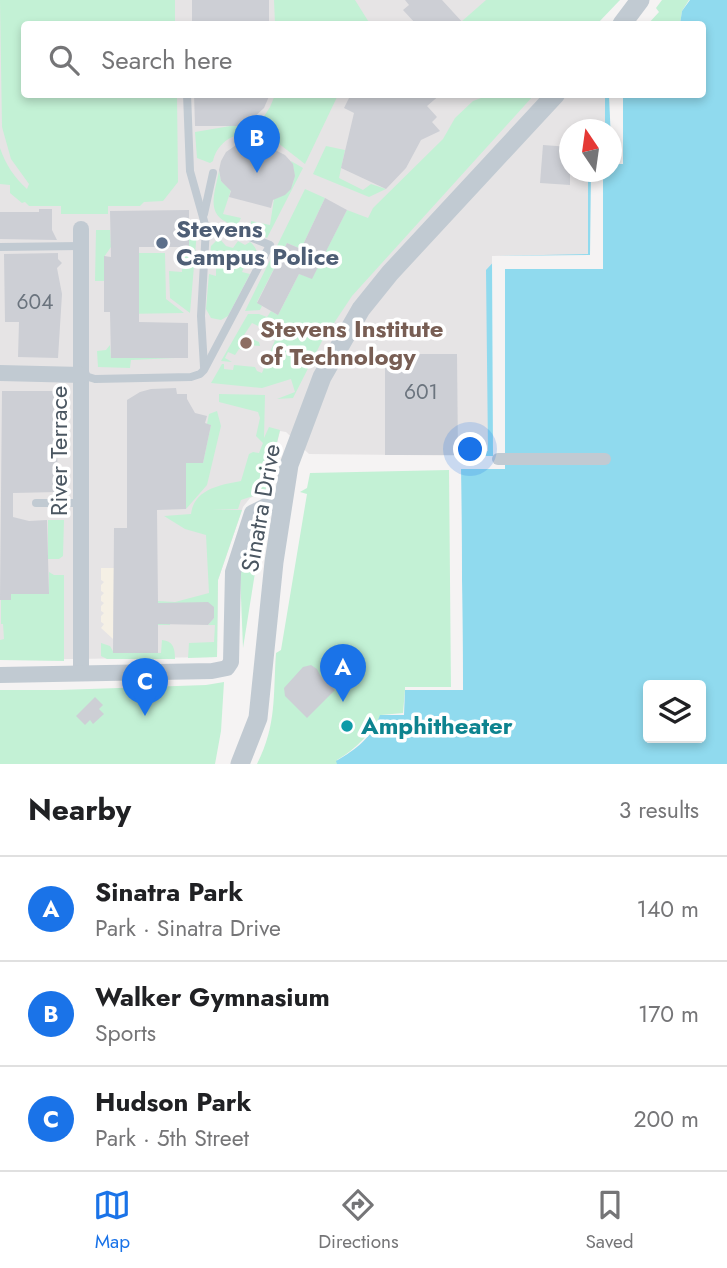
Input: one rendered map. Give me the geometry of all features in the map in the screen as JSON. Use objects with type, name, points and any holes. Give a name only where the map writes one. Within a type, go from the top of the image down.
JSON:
[{"type":"street","points":[[624,21],[640,0]]},
{"type":"street","name":"Sinatra Drive","points":[[240,764],[258,718],[274,562],[289,465],[322,377],[361,309],[436,221],[551,98]]},
{"type":"street","name":"River Terrace","points":[[81,229],[81,673]]},
{"type":"street","points":[[0,373],[82,375]]},
{"type":"street","points":[[498,459],[605,459]]},
{"type":"street","points":[[0,675],[212,671],[227,668],[231,662],[233,572],[252,513],[266,506],[282,507]]},
{"type":"lane","points":[[187,98],[190,171],[206,228],[201,316],[204,370]]},
{"type":"lane","points":[[204,216],[213,173]]},
{"type":"lane","points":[[82,375],[95,379],[196,377],[204,370],[270,245],[242,234],[206,228]]},
{"type":"lane","points":[[0,247],[81,246]]},
{"type":"lane","points":[[36,503],[82,503]]},
{"type":"shaded area","name":"Stevens Institute of Technology","points":[[0,0],[618,0],[600,21],[21,21],[21,98],[609,98],[610,119],[559,119],[559,182],[591,182],[590,255],[492,256],[493,456],[309,454],[286,432],[280,431],[265,492],[250,498],[243,507],[218,580],[217,657],[0,660]]},
{"type":"green space","points":[[0,0],[175,0],[175,21],[21,21],[21,98],[177,98],[178,182],[163,201],[144,202],[140,206],[108,206],[108,214],[61,214],[61,206],[29,206],[25,202],[22,203],[10,193],[10,185],[0,184],[0,148],[14,175],[27,189],[29,184],[11,159],[2,127]]},
{"type":"green space","points":[[274,0],[355,0],[368,21],[275,21]]},
{"type":"green space","points":[[486,0],[620,0],[600,21],[462,21]]},
{"type":"green space","points":[[662,0],[689,0],[682,11],[680,21],[651,21],[659,12],[656,8]]},
{"type":"green space","points":[[274,98],[337,98],[305,164],[278,143],[276,131],[263,118]]},
{"type":"green space","points":[[481,98],[531,98],[352,296],[322,341],[293,398],[277,399],[295,392],[291,379],[262,388],[211,383],[222,364],[224,369],[233,370],[234,365],[255,367],[262,373],[277,335],[252,323],[244,335],[259,342],[260,346],[249,345],[248,351],[239,349],[235,355],[228,352],[225,358],[232,362],[221,361],[248,314],[267,317],[271,311],[278,315],[299,274],[312,278],[347,210],[368,218],[373,208],[443,139],[455,118],[473,101]]},
{"type":"green space","points":[[253,118],[250,126],[253,135],[239,135],[227,140],[210,163],[197,158],[195,132],[242,124]]},
{"type":"green space","points":[[326,146],[345,150],[339,178],[363,190],[371,184],[386,189],[369,197],[313,174]]},
{"type":"green space","points":[[291,161],[303,168],[267,238],[251,230],[251,221],[270,225],[274,199],[289,190],[294,180]]},
{"type":"green space","points":[[219,171],[221,181],[231,190],[223,214],[241,218],[237,226],[220,218],[215,212],[214,197]]},
{"type":"green space","points":[[305,189],[325,198],[301,249],[287,243],[257,302],[262,306],[260,310],[245,311]]},
{"type":"green space","points":[[96,230],[110,230],[111,247],[104,257],[104,281],[95,281]]},
{"type":"green space","points":[[194,231],[197,231],[190,313],[170,298],[169,271],[182,272],[181,247],[189,247],[189,234],[194,234]]},
{"type":"green space","points":[[219,238],[226,246],[233,248],[238,241],[245,245],[250,242],[257,255],[252,269],[245,265],[242,272],[250,274],[228,316],[221,320],[211,318],[206,309],[209,274],[216,276],[216,267],[209,267],[211,246]]},
{"type":"green space","points":[[122,253],[165,253],[166,299],[184,313],[123,314],[139,311],[139,257]]},
{"type":"green space","points":[[110,345],[111,358],[175,358],[131,360],[130,368],[98,367],[97,351],[106,350]]},
{"type":"green space","points":[[219,394],[265,395],[264,438],[269,427],[280,430],[265,492],[241,500],[238,509],[212,510],[242,510],[218,580],[217,657],[188,658],[189,643],[214,642],[215,625],[208,625],[214,618],[214,607],[171,603],[170,625],[158,625],[158,601],[175,602],[209,593],[206,535],[185,529],[164,516],[191,514],[197,499],[209,490],[241,481],[249,454],[259,453],[263,443],[256,436],[260,418],[258,412],[219,402]]},
{"type":"green space","points":[[217,411],[221,426],[207,485],[186,509],[186,463],[203,463],[211,425],[207,424],[209,414]]},
{"type":"green space","points":[[449,470],[451,689],[405,690],[403,713],[381,715],[367,735],[337,760],[337,764],[257,764],[271,723],[276,653],[281,650],[307,494],[300,492],[307,488],[310,473]]},
{"type":"green space","points":[[263,518],[243,648],[240,572],[257,521]]},
{"type":"green space","points":[[48,520],[64,520],[63,556],[59,559],[48,559]]},
{"type":"green space","points":[[49,572],[64,575],[64,661],[0,660],[0,640],[4,639],[1,600],[11,600],[11,594],[49,594]]},
{"type":"green space","points":[[162,640],[173,646],[175,659],[107,659],[101,656],[101,643],[110,646],[114,653],[161,653]]},
{"type":"green space","points":[[224,682],[221,731],[215,764],[0,764],[0,690],[206,685]]},
{"type":"sand","points":[[101,568],[114,568],[113,639],[101,628],[104,624],[101,622],[101,616],[104,613],[101,606],[104,603],[101,596],[104,593],[101,591],[101,585],[104,582],[101,580]]},
{"type":"water","points":[[690,0],[727,0],[727,764],[337,764],[336,761],[368,736],[380,715],[404,715],[405,690],[463,690],[461,467],[466,456],[488,451],[486,270],[499,256],[588,254],[588,182],[622,182],[622,119],[605,119],[605,98],[706,98],[706,21],[680,21],[682,11]]},
{"type":"pier","points":[[609,98],[623,98],[623,164],[622,119],[610,119]]},
{"type":"pier","points":[[591,182],[603,182],[603,269],[505,269],[505,469],[461,469],[463,690],[405,690],[405,687],[459,687],[458,467],[462,456],[493,456],[492,258],[590,255]]},
{"type":"building","points":[[192,0],[269,0],[269,21],[192,21]]},
{"type":"building","points":[[405,0],[442,0],[461,21],[413,21],[403,10],[409,5]]},
{"type":"building","points":[[194,98],[268,98],[264,108],[250,121],[239,126],[195,126]]},
{"type":"building","points":[[349,98],[436,98],[427,106],[437,117],[432,122],[440,131],[421,140],[406,168],[386,189],[341,168],[354,113],[344,108]]},
{"type":"building","points":[[239,143],[255,143],[271,148],[285,155],[293,164],[295,176],[291,189],[273,200],[271,208],[229,197],[231,191],[221,181],[221,161],[226,152]]},
{"type":"building","points":[[543,145],[559,146],[559,182],[570,182],[570,185],[540,183]]},
{"type":"building","points":[[325,198],[347,210],[312,279],[299,274],[278,315],[257,303],[287,243],[301,249]]},
{"type":"building","points":[[39,209],[52,209],[52,230],[57,240],[0,239],[0,212],[39,212]]},
{"type":"building","points":[[189,210],[189,247],[139,247],[139,322],[188,323],[188,358],[111,358],[110,312],[104,312],[104,256],[111,257],[110,211]]},
{"type":"building","points":[[58,253],[58,259],[62,263],[57,268],[62,294],[58,358],[18,357],[19,322],[5,322],[4,254]]},
{"type":"building","points":[[385,354],[457,354],[458,455],[385,455]]},
{"type":"building","points":[[176,388],[177,394],[187,394],[195,413],[207,416],[205,423],[211,425],[203,463],[186,463],[186,509],[157,510],[158,603],[208,602],[214,607],[214,618],[208,625],[158,624],[158,653],[113,653],[114,528],[127,528],[127,400],[151,389]]},
{"type":"building","points":[[2,391],[56,391],[58,492],[13,493],[13,517],[29,521],[47,520],[49,594],[11,594],[11,600],[0,600]]},
{"type":"building","points":[[311,665],[335,690],[307,718],[285,696],[284,688],[303,667]]},
{"type":"building","points":[[95,697],[103,705],[99,709],[104,714],[93,724],[90,720],[85,725],[76,716]]},
{"type":"place","name":"Walker Gymnasium","points":[[257,173]]},
{"type":"place","name":"Stevens Campus Police","points":[[162,243]]},
{"type":"place","name":"Stevens Institute of Technology","points":[[246,343]]},
{"type":"place","name":"Sinatra Park","points":[[343,702]]},
{"type":"place","name":"Hudson Park","points":[[145,716]]},
{"type":"place","name":"Amphitheater","points":[[347,726]]}]
